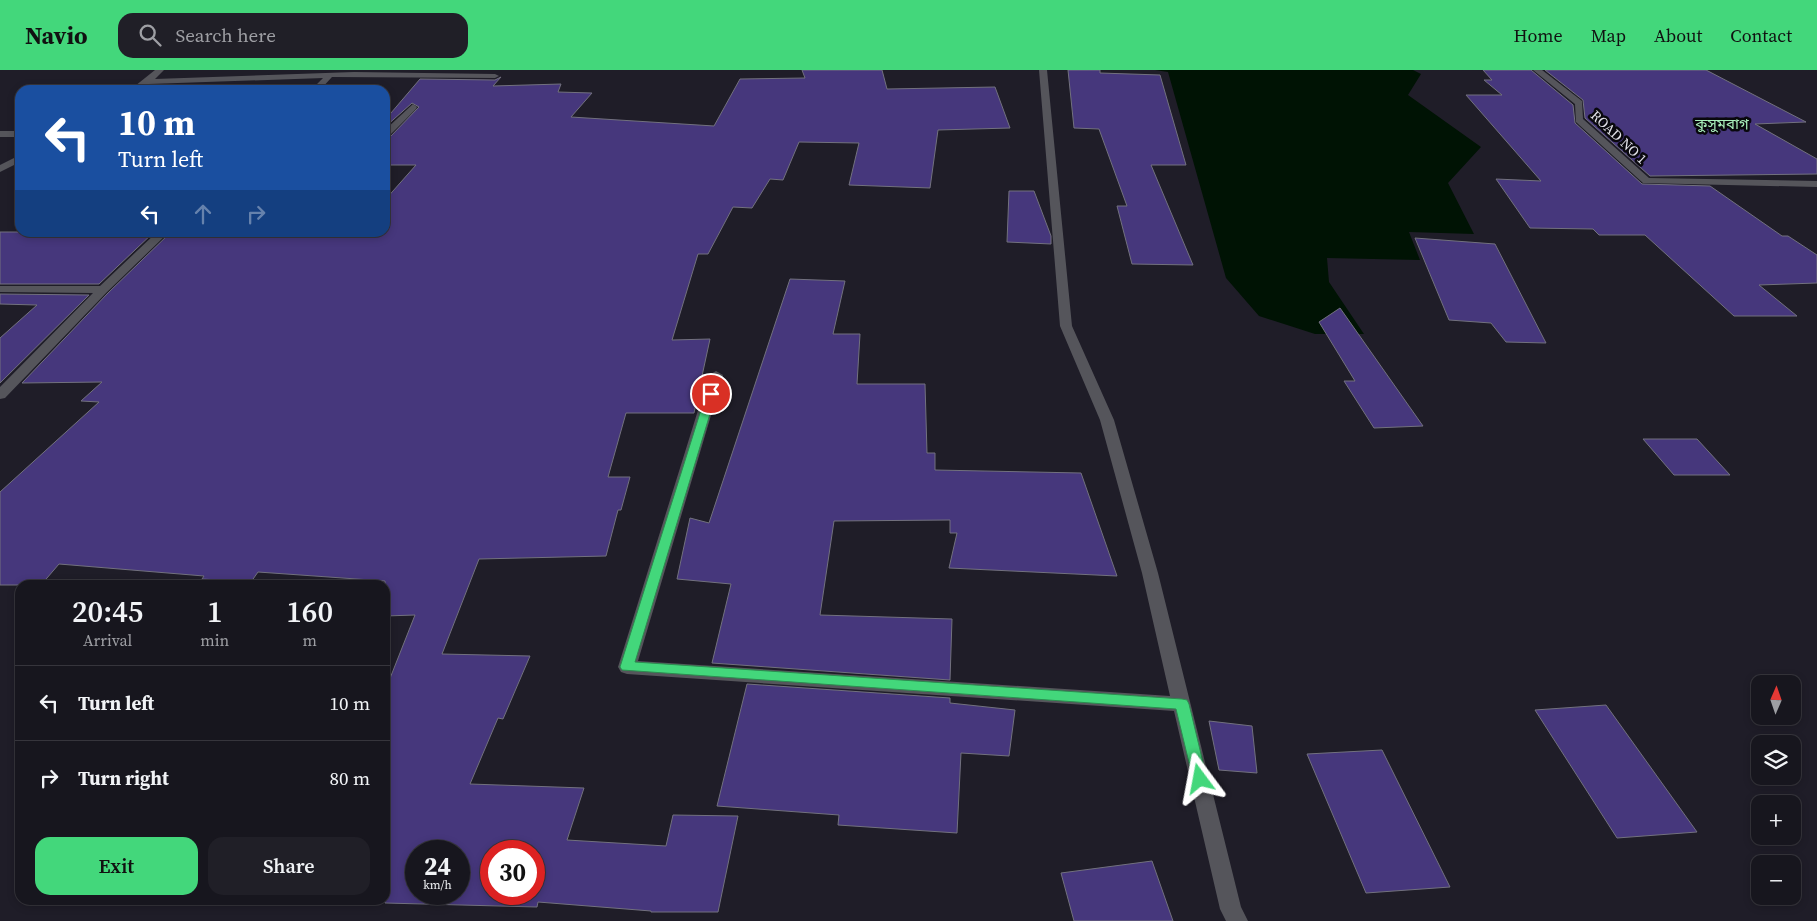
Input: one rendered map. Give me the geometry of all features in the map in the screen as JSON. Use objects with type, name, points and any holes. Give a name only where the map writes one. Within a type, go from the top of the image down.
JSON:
[{"type":"street","points":[[142,85],[160,70]]},
{"type":"street","points":[[1043,70],[1066,326],[1107,420],[1150,574],[1231,910],[1237,921]]},
{"type":"street","name":"ROAD NO 1","points":[[1537,70],[1579,103],[1579,120],[1646,181],[1817,184]]},
{"type":"street","points":[[147,82],[330,75],[495,76]]},
{"type":"street","points":[[320,85],[330,75]]},
{"type":"street","points":[[390,130],[414,107]]},
{"type":"street","points":[[0,134],[15,134]]},
{"type":"street","points":[[0,169],[15,161]]},
{"type":"street","points":[[0,395],[103,290],[159,237]]},
{"type":"street","points":[[0,289],[103,290]]},
{"type":"street","points":[[716,375],[627,667],[1182,704]]},
{"type":"shaded area","points":[[1155,70],[1413,70],[1421,74],[1408,95],[1481,147],[1448,183],[1474,234],[1409,232],[1420,260],[1327,258],[1329,282],[1364,334],[1315,334],[1259,316],[1226,278],[1168,72]]},
{"type":"building","points":[[802,70],[882,70],[887,89],[995,87],[1010,128],[938,130],[930,188],[849,185],[859,143],[799,142],[783,180],[770,179],[752,208],[733,207],[708,254],[698,254],[672,340],[710,339],[694,413],[626,413],[608,477],[630,477],[621,510],[618,510],[606,556],[479,559],[442,654],[530,656],[503,719],[498,718],[470,784],[584,788],[567,840],[666,846],[673,815],[738,816],[718,912],[651,912],[545,903],[545,840],[480,840],[480,905],[537,905],[537,907],[461,905],[470,905],[470,840],[405,840],[405,904],[390,903],[390,678],[415,615],[390,616],[390,580],[258,572],[252,580],[218,580],[202,579],[204,576],[59,564],[45,580],[15,580],[15,585],[0,585],[0,492],[99,402],[81,401],[102,382],[22,383],[108,293],[166,237],[390,237],[390,194],[416,165],[390,165],[390,137],[419,107],[412,103],[390,123],[390,114],[420,79],[495,80],[501,77],[493,86],[561,84],[558,92],[592,93],[571,117],[714,126],[740,79],[805,78]]},
{"type":"building","points":[[1068,70],[1100,70],[1100,73],[1160,75],[1186,165],[1151,165],[1193,265],[1132,264],[1117,206],[1127,206],[1099,129],[1074,128]]},
{"type":"building","points":[[1483,70],[1531,70],[1573,105],[1575,123],[1642,184],[1710,186],[1782,236],[1788,236],[1817,255],[1817,283],[1759,285],[1797,316],[1734,316],[1645,235],[1599,235],[1593,229],[1530,228],[1496,179],[1541,181],[1466,95],[1502,95],[1484,80],[1492,80]]},
{"type":"building","points":[[1545,70],[1706,70],[1806,122],[1755,124],[1817,159],[1817,174],[1650,176],[1585,118],[1583,100]]},
{"type":"building","points":[[1009,191],[1034,191],[1051,236],[1051,244],[1007,242]]},
{"type":"building","points":[[0,232],[15,232],[15,237],[149,237],[99,284],[0,284]]},
{"type":"building","points":[[1415,238],[1495,244],[1546,343],[1506,342],[1491,323],[1449,320]]},
{"type":"building","points":[[790,279],[845,281],[833,334],[860,334],[857,384],[925,384],[927,453],[935,453],[935,470],[1081,473],[1117,576],[949,568],[957,533],[950,533],[950,520],[834,521],[820,615],[952,619],[950,680],[712,663],[731,584],[677,579],[690,518],[709,523]]},
{"type":"building","points":[[0,294],[89,295],[0,383],[0,338],[37,305],[0,304]]},
{"type":"building","points":[[1340,308],[1423,426],[1374,428],[1344,381],[1355,381],[1319,322]]},
{"type":"building","points":[[1643,439],[1697,439],[1730,475],[1674,475]]},
{"type":"building","points":[[747,684],[950,698],[950,703],[1015,710],[1009,756],[961,753],[957,833],[838,825],[839,815],[717,806]]},
{"type":"building","points":[[1606,705],[1697,832],[1617,838],[1535,710]]},
{"type":"building","points":[[1209,721],[1252,726],[1257,773],[1219,770]]},
{"type":"building","points":[[1382,750],[1450,887],[1366,893],[1307,754]]},
{"type":"building","points":[[1152,861],[1173,921],[1074,921],[1061,873]]},
{"type":"district","name":"কুসুমবাগ","points":[[1722,124]]},
{"type":"route","points":[[711,394],[627,667],[1182,704],[1200,779]]}]
